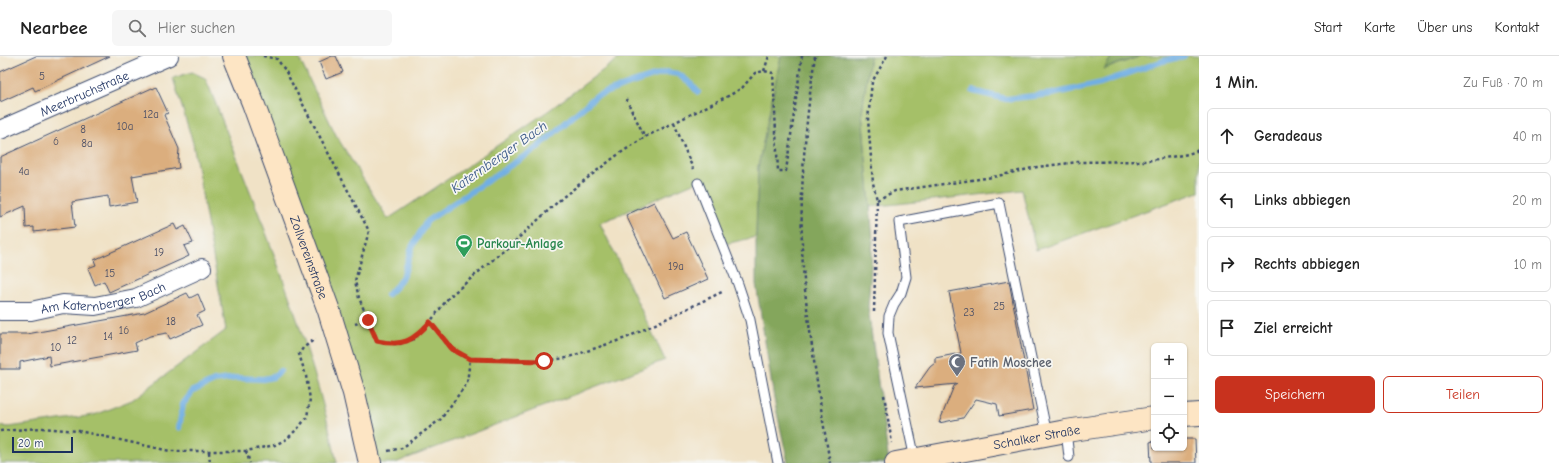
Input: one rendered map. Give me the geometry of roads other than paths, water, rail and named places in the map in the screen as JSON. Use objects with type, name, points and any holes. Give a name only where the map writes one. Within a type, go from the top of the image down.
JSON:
[{"type":"main road","name":"Zollvereinstraße","points":[[234,56],[253,102],[336,332],[354,393],[370,460]]},
{"type":"main road","points":[[1187,415],[1199,414]]},
{"type":"main road","name":"Schalker Straße","points":[[906,461],[1057,433],[1151,418]]},
{"type":"street","name":"Meerbruchstraße","points":[[0,130],[170,56]]},
{"type":"street","name":"Am Katernberger Bach","points":[[0,311],[31,311],[63,304],[95,306],[136,298],[202,268]]},
{"type":"lane","points":[[698,183],[738,284],[750,320],[778,463]]},
{"type":"lane","points":[[906,461],[888,333],[889,316],[906,277],[899,222],[999,203],[1057,433],[1069,457]]},
{"type":"waterway","name":"Katernberger Bach","points":[[973,91],[1006,99],[1052,94],[1101,83],[1163,61],[1184,56]]},
{"type":"waterway","name":"Katernberger Bach","points":[[387,295],[397,285],[404,274],[412,247],[427,221],[538,147],[596,96],[666,72],[678,74],[690,83],[698,92]]},
{"type":"waterway","name":"Katernberger Bach","points":[[179,428],[183,404],[193,391],[214,381],[237,378],[263,379],[273,377],[280,371]]},
{"type":"place","name":"Parkour-Anlage","points":[[464,258]]},
{"type":"place","name":"Fatih Moschee","points":[[957,377]]}]
